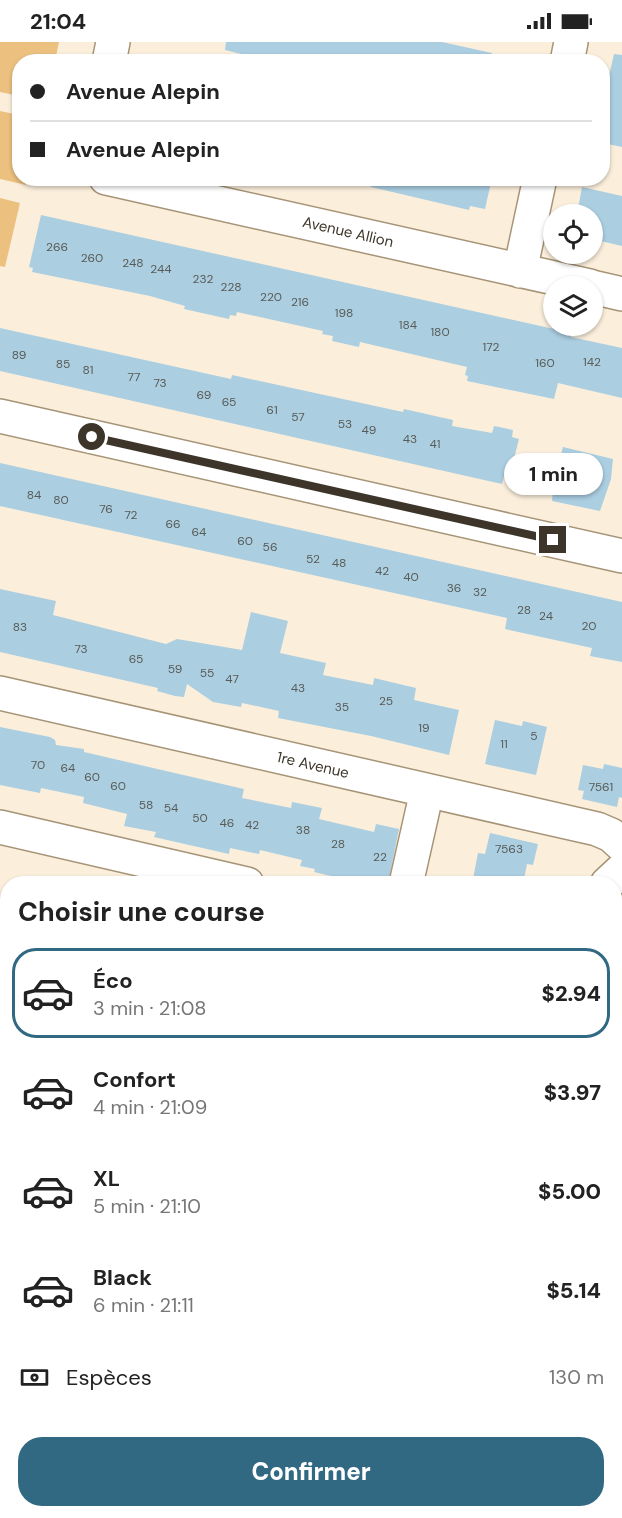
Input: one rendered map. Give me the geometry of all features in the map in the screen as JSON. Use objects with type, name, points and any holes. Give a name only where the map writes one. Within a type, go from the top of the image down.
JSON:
[{"type":"street","name":"Avenue Allion","points":[[142,186],[543,276]]},
{"type":"street","points":[[520,271],[538,186]]},
{"type":"street","name":"Avenue Allion","points":[[603,290],[622,294]]},
{"type":"street","points":[[0,416],[622,556]]},
{"type":"street","name":"1re Avenue","points":[[0,693],[597,829],[611,835],[622,846]]},
{"type":"street","points":[[408,876],[427,791]]},
{"type":"street","points":[[0,827],[212,876]]},
{"type":"shaded area","points":[[0,42],[59,42],[56,54],[12,54],[12,95],[0,92]]},
{"type":"shaded area","points":[[0,111],[12,114],[12,182],[0,179]]},
{"type":"shaded area","points":[[0,198],[20,203],[5,267],[0,266]]},
{"type":"building","points":[[226,42],[442,42],[492,53],[242,54],[225,50]]},
{"type":"building","points":[[614,54],[622,55],[622,147],[610,144],[610,71]]},
{"type":"building","points":[[490,186],[485,209],[470,206],[469,210],[371,187]]},
{"type":"building","points":[[582,187],[622,196],[622,246],[603,242],[603,204],[579,204]]},
{"type":"building","points":[[41,215],[543,327],[543,336],[571,336],[622,348],[622,398],[558,383],[554,399],[467,381],[468,376],[465,375],[467,367],[360,342],[359,347],[332,341],[333,336],[322,334],[323,331],[237,312],[236,316],[230,315],[229,319],[184,309],[185,306],[150,296],[32,272],[33,268],[29,267]]},
{"type":"building","points":[[0,328],[231,379],[232,375],[403,412],[404,409],[453,420],[452,426],[492,433],[494,426],[513,430],[512,437],[519,439],[511,470],[506,469],[502,484],[0,371]]},
{"type":"building","points":[[563,447],[613,459],[611,479],[600,511],[552,501],[554,479]]},
{"type":"building","points":[[0,463],[622,602],[622,662],[590,656],[592,648],[505,629],[507,618],[0,506]]},
{"type":"building","points":[[0,589],[56,601],[53,615],[166,644],[177,639],[242,650],[251,612],[288,621],[280,653],[326,663],[323,675],[373,685],[374,678],[416,688],[414,700],[459,710],[449,755],[371,736],[278,718],[279,711],[242,703],[241,707],[213,702],[187,684],[184,697],[175,696],[157,691],[158,688],[0,652]]},
{"type":"building","points":[[495,720],[522,726],[523,721],[547,727],[536,775],[485,764]]},
{"type":"building","points":[[0,727],[50,737],[55,740],[56,745],[84,749],[84,752],[244,789],[242,798],[291,808],[292,802],[322,808],[319,819],[374,832],[376,824],[399,829],[390,876],[331,876],[300,866],[302,860],[260,850],[259,854],[230,848],[229,854],[154,837],[156,832],[124,826],[127,814],[83,803],[84,797],[41,788],[40,793],[0,785]]},
{"type":"building","points":[[604,764],[622,768],[622,798],[619,797],[617,807],[582,799],[584,791],[578,790],[583,765],[603,769]]},
{"type":"building","points":[[490,833],[538,844],[533,865],[527,864],[525,876],[474,876],[478,853],[485,854]]},
{"type":"route","points":[[92,437],[553,540]]}]
